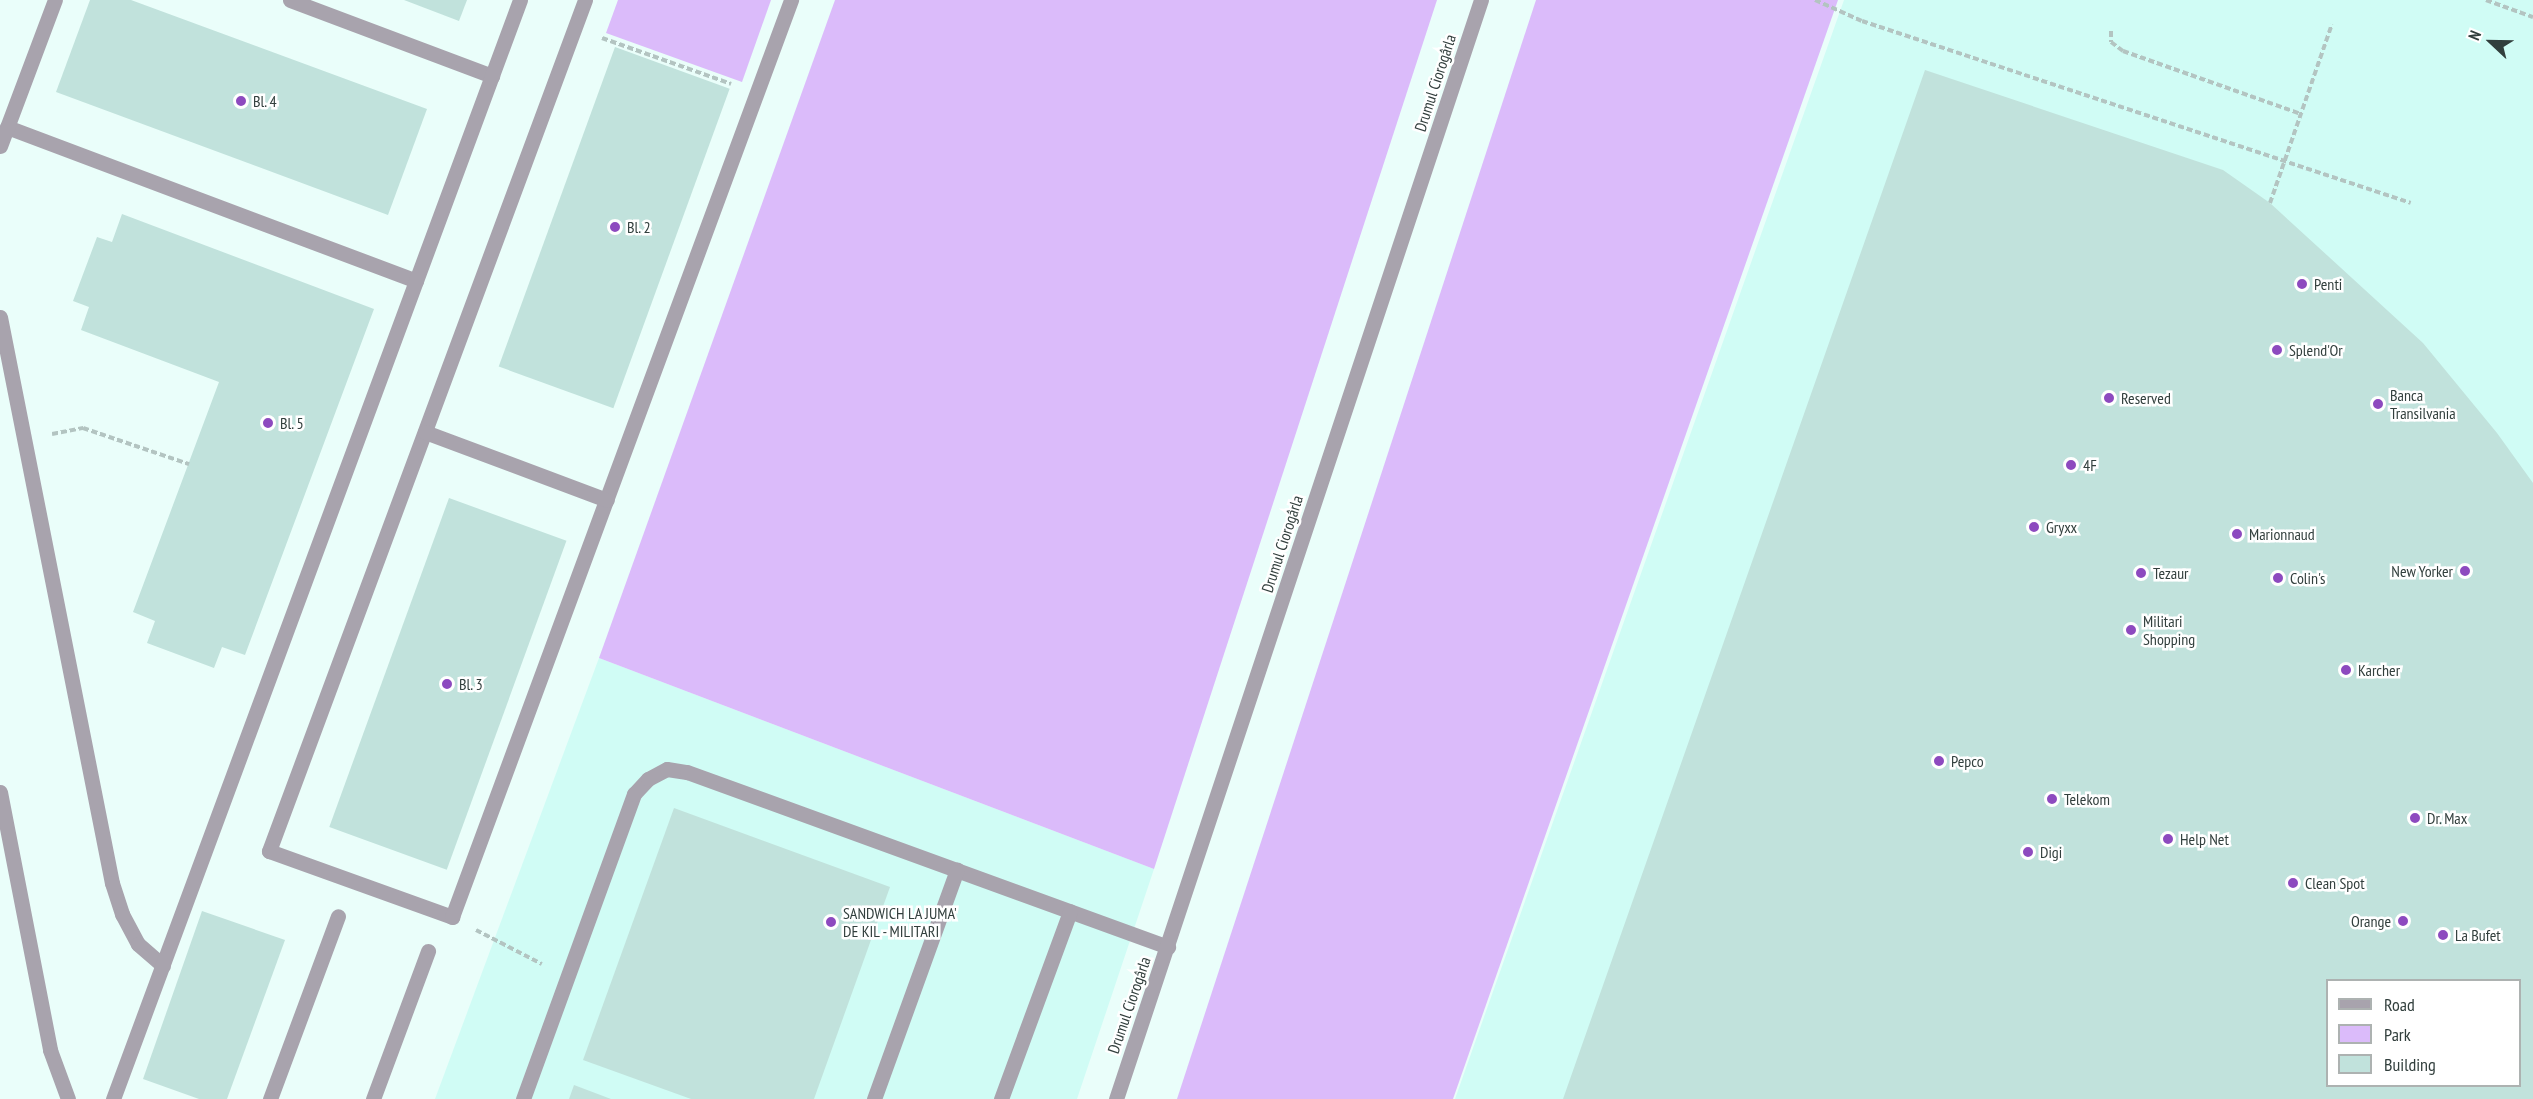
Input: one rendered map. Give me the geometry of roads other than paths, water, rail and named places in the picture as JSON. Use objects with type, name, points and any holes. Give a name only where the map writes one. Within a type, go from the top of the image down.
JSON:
[{"type":"street","points":[[0,146],[55,0]]},
{"type":"street","points":[[290,0],[492,76]]},
{"type":"street","points":[[112,1099],[520,0]]},
{"type":"street","points":[[585,0],[269,851],[452,917],[792,0]]},
{"type":"street","name":"Drumul Ciorogârla","points":[[1116,1099],[1481,0]]},
{"type":"street","points":[[7,127],[416,281]]},
{"type":"street","points":[[0,317],[112,883],[122,914],[138,944],[163,966]]},
{"type":"street","points":[[425,432],[607,500]]},
{"type":"street","points":[[524,1099],[634,794],[648,779],[667,769],[687,772],[1168,947]]},
{"type":"street","points":[[0,792],[50,1050],[68,1099]]},
{"type":"street","points":[[874,1099],[957,870]]},
{"type":"street","points":[[1001,1099],[1070,911]]},
{"type":"street","points":[[270,1099],[338,916]]},
{"type":"street","points":[[373,1099],[428,951]]},
{"type":"place","name":"Bl. 4","points":[[241,101]]},
{"type":"place","name":"Bl. 2","points":[[615,227]]},
{"type":"place","name":"Penti","points":[[2302,284]]},
{"type":"place","name":"Splend'Or","points":[[2277,350]]},
{"type":"place","name":"Reserved","points":[[2109,398]]},
{"type":"place","name":"Banca Transilvania","points":[[2378,404]]},
{"type":"place","name":"Bl. 5","points":[[268,423]]},
{"type":"place","name":"4F","points":[[2071,465]]},
{"type":"place","name":"Gryxx","points":[[2034,527]]},
{"type":"place","name":"Marionnaud","points":[[2237,534]]},
{"type":"place","name":"New Yorker","points":[[2465,571]]},
{"type":"place","name":"Tezaur","points":[[2141,573]]},
{"type":"place","name":"Colin's","points":[[2278,578]]},
{"type":"place","name":"Militari Shopping","points":[[2131,630]]},
{"type":"place","name":"Karcher","points":[[2346,670]]},
{"type":"place","name":"Bl. 3","points":[[447,684]]},
{"type":"place","name":"Pepco","points":[[1939,761]]},
{"type":"place","name":"Telekom","points":[[2052,799]]},
{"type":"place","name":"Dr. Max","points":[[2415,818]]},
{"type":"place","name":"Help Net","points":[[2168,839]]},
{"type":"place","name":"Digi","points":[[2028,852]]},
{"type":"place","name":"Clean Spot","points":[[2293,883]]},
{"type":"place","name":"Orange","points":[[2403,921]]},
{"type":"place","name":"SANDWICH LA JUMA' DE KIL - MILITARI","points":[[831,922]]},
{"type":"place","name":"La Bufet","points":[[2443,935]]}]
